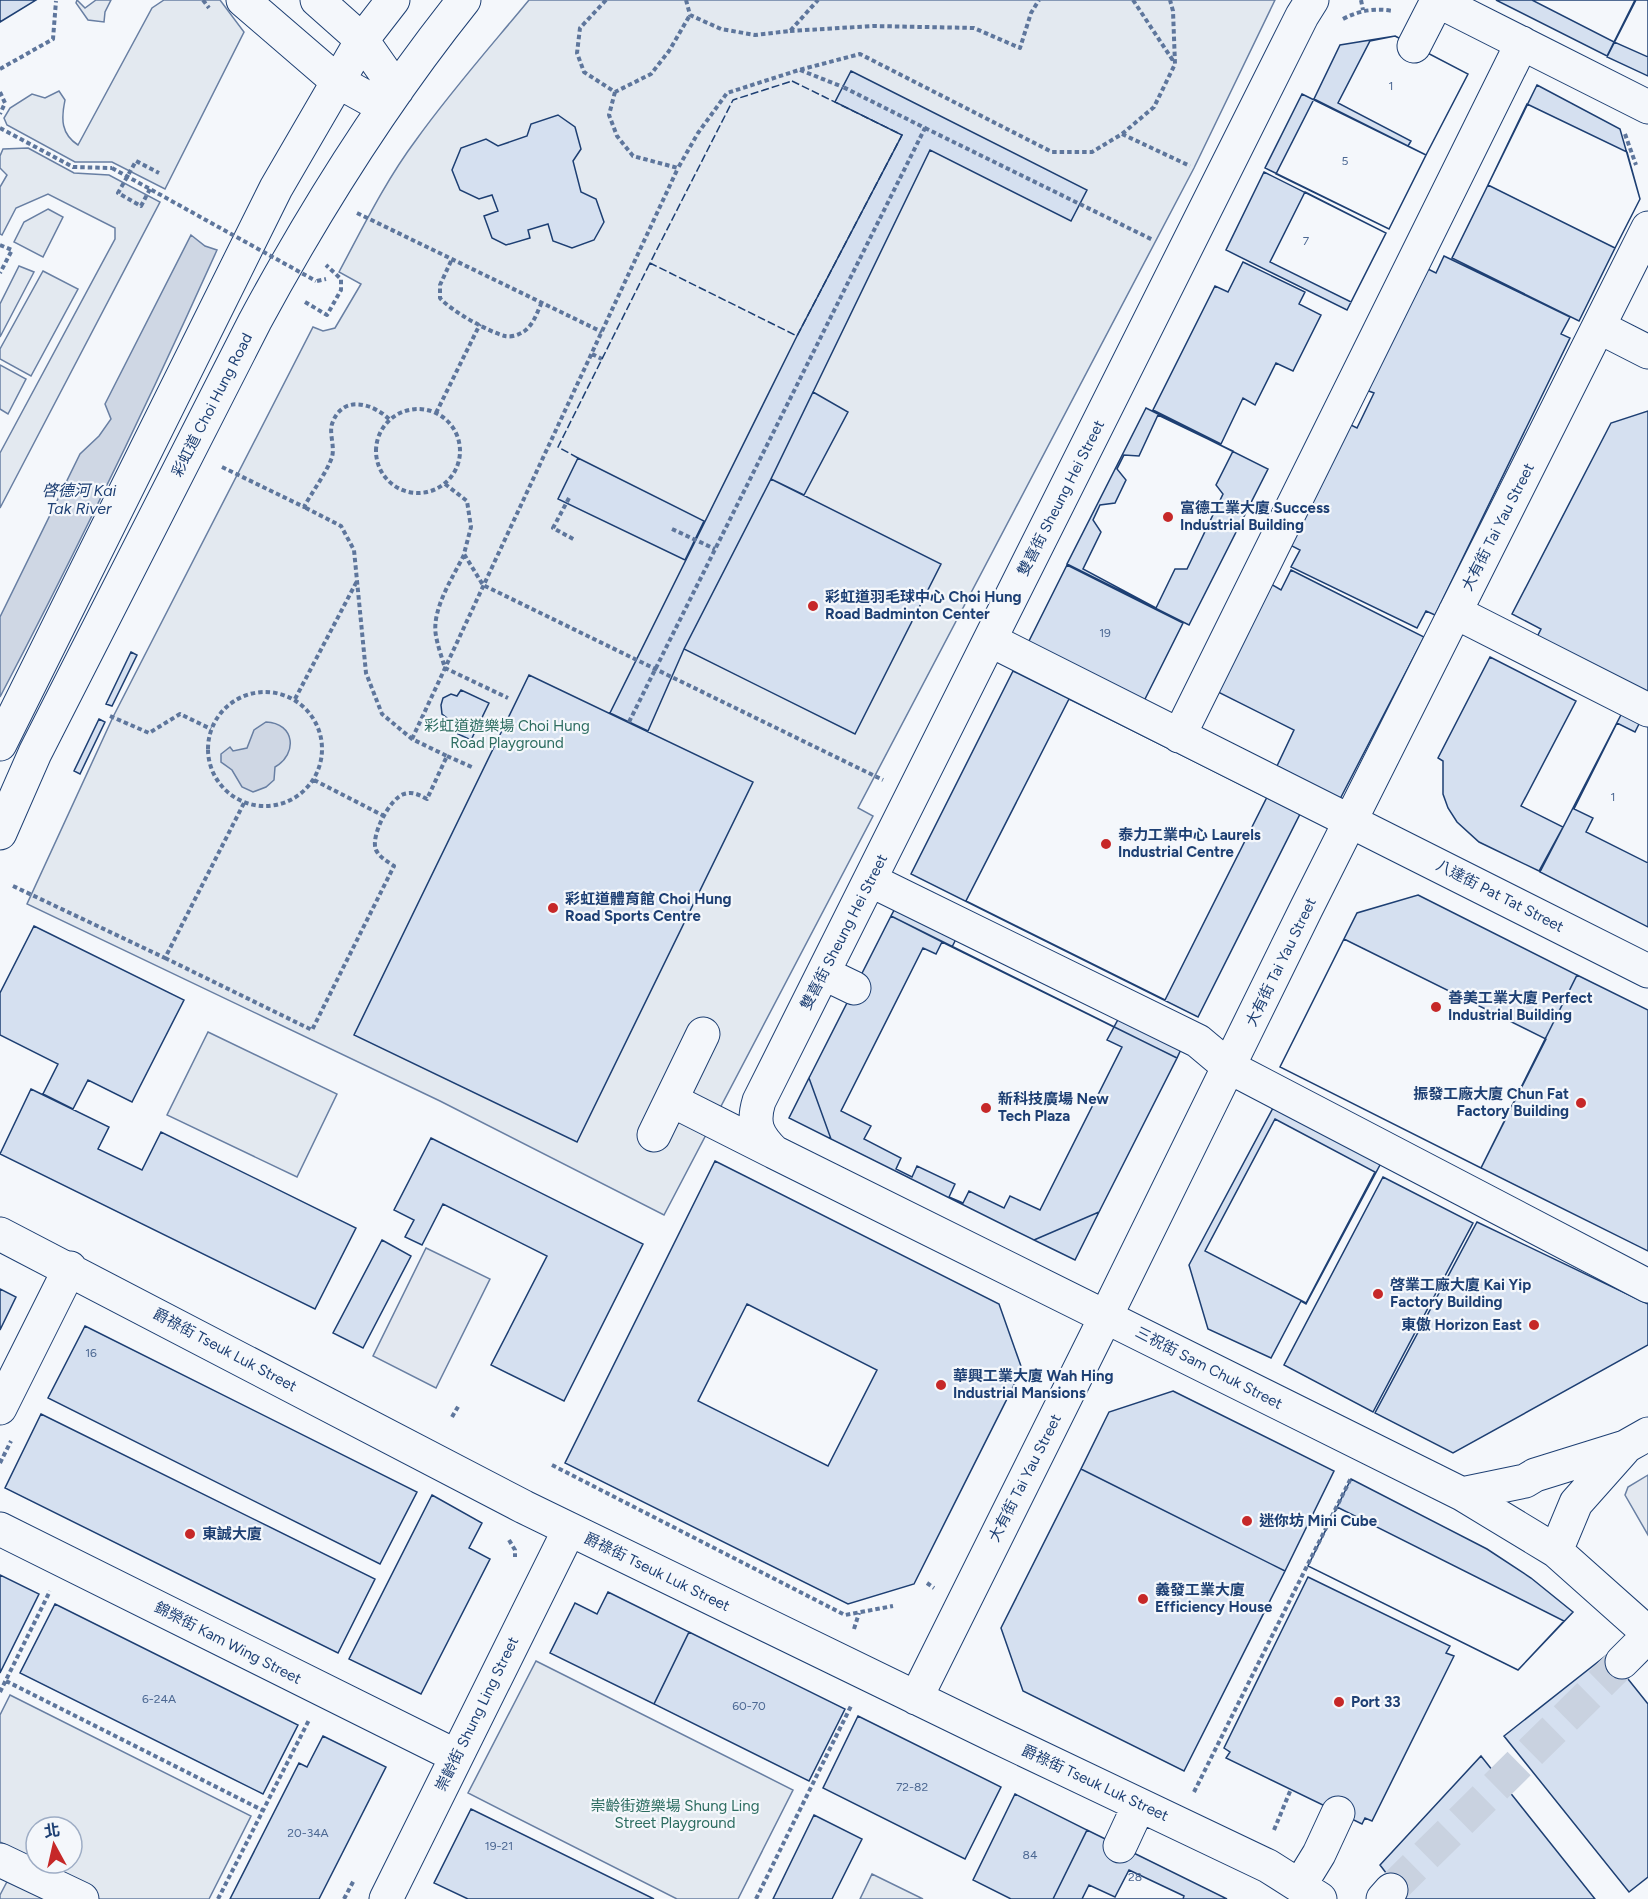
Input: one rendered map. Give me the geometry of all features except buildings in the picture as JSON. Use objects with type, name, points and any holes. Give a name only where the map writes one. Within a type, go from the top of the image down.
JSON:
[{"type":"street","points":[[243,0],[337,81],[390,98]]},
{"type":"street","points":[[317,0],[362,40],[390,98]]},
{"type":"street","points":[[0,744],[276,188],[362,40],[393,0]]},
{"type":"street","name":"彩虹道 Choi Hung Road","points":[[0,833],[35,753],[255,321],[297,244],[390,98],[464,0]]},
{"type":"street","name":"雙喜街 Sheung Hei Street","points":[[765,1140],[756,1113],[759,1101],[1302,16],[1324,11]]},
{"type":"street","points":[[1428,18],[1522,43],[1648,107]]},
{"type":"street","points":[[1179,736],[1522,43]]},
{"type":"street","name":"大有街 Tai Yau Street","points":[[916,1698],[1648,228]]},
{"type":"street","points":[[1599,327],[1648,352]]},
{"type":"street","points":[[1455,612],[1648,710]]},
{"type":"street","name":"八達街 Pat Tat Street","points":[[990,640],[1648,971]]},
{"type":"street","points":[[870,880],[1198,1041],[1229,1067],[1648,1286]]},
{"type":"street","points":[[823,973],[854,988]]},
{"type":"street","points":[[654,1135],[703,1034]]},
{"type":"street","name":"三祝街 Sam Chuk Street","points":[[671,1100],[765,1140],[1106,1316],[1462,1494],[1556,1551],[1642,1619]]},
{"type":"street","name":"爵祿街 Tseuk Luk Street","points":[[0,1234],[70,1268],[569,1530],[1268,1866],[1310,1892]]},
{"type":"street","points":[[0,1408],[70,1268]]},
{"type":"street","points":[[1462,1494],[1525,1480],[1637,1441]]},
{"type":"street","points":[[1556,1551],[1576,1503],[1637,1441]]},
{"type":"street","name":"錦榮街 Kam Wing Street","points":[[0,1529],[456,1756]]},
{"type":"street","name":"崇齡街 Shung Ling Street","points":[[390,1898],[456,1756],[569,1530]]},
{"type":"street","points":[[1622,1662],[1642,1619]]},
{"type":"street","points":[[1120,1846],[1139,1805]]},
{"type":"street","points":[[1310,1892],[1320,1854],[1338,1813]]},
{"type":"street","points":[[0,1860],[82,1899]]},
{"type":"path","points":[[0,69],[53,39],[56,0]]},
{"type":"path","points":[[606,0],[580,28],[577,53],[584,72],[615,92]]},
{"type":"path","points":[[678,168],[633,156],[617,136],[609,115],[615,92],[651,74],[669,51],[690,15],[686,0]]},
{"type":"path","points":[[790,31],[818,0]]},
{"type":"path","points":[[690,15],[721,29],[755,35],[873,26],[974,28],[1020,48],[1031,13],[1039,0]]},
{"type":"path","points":[[1133,0],[1175,64]]},
{"type":"path","points":[[412,739],[678,168],[698,133],[728,93],[799,70],[860,54],[1052,152],[1092,152],[1122,134],[1154,107],[1175,64],[1173,11],[1170,0]]},
{"type":"path","points":[[1360,0],[1363,10]]},
{"type":"path","points":[[1324,11],[1380,9],[1428,18]]},
{"type":"path","points":[[799,70],[843,87],[1157,242]]},
{"type":"path","points":[[0,92],[5,103],[0,114]]},
{"type":"path","points":[[0,128],[73,167],[112,168],[316,281],[326,279]]},
{"type":"path","points":[[629,722],[925,129]]},
{"type":"path","points":[[1624,132],[1636,165]]},
{"type":"path","points":[[1122,134],[1194,168]]},
{"type":"path","points":[[150,189],[141,206],[118,193],[136,161],[159,173]]},
{"type":"path","points":[[353,211],[451,261],[602,332]]},
{"type":"path","points":[[0,244],[12,250],[0,273]]},
{"type":"path","points":[[451,261],[440,285],[440,298],[447,307],[507,337],[521,334],[530,327],[541,304]]},
{"type":"path","points":[[310,291],[304,302],[327,315],[341,290],[341,279],[323,262]]},
{"type":"path","points":[[436,413],[480,324]]},
{"type":"path","points":[[592,354],[602,359]]},
{"type":"path","points":[[304,507],[332,456],[332,424],[339,412],[352,404],[368,404],[381,411],[390,420]]},
{"type":"path","points":[[419,408],[436,413],[452,424],[460,440],[461,456],[454,474],[445,484],[431,491],[407,492],[388,480],[378,465],[376,447],[380,432],[390,420],[408,410],[419,408]]},
{"type":"path","points":[[222,467],[341,526],[354,550],[366,674],[382,714],[412,739],[474,768]]},
{"type":"path","points":[[445,484],[466,501],[471,527],[464,554],[436,614],[435,634],[445,668],[508,698]]},
{"type":"path","points":[[569,498],[553,528],[575,540]]},
{"type":"path","points":[[672,529],[715,549]]},
{"type":"path","points":[[464,554],[483,585],[887,782]]},
{"type":"path","points":[[295,699],[358,578]]},
{"type":"path","points":[[258,692],[281,694],[295,699],[306,708],[316,722],[322,740],[322,758],[314,780],[305,791],[288,802],[267,807],[244,803],[227,792],[217,781],[209,764],[208,748],[211,729],[219,714],[237,699],[258,692]]},
{"type":"path","points":[[110,716],[149,733],[180,714],[211,729]]},
{"type":"path","points":[[13,886],[312,1030],[394,866],[382,858],[374,843],[384,816],[398,796],[415,793],[427,799],[447,756]]},
{"type":"path","points":[[314,780],[384,816]]},
{"type":"path","points":[[165,958],[244,803]]},
{"type":"path","points":[[452,1417],[459,1404]]},
{"type":"path","points":[[552,1465],[845,1615],[893,1606]]},
{"type":"path","points":[[1194,1792],[1352,1474]]},
{"type":"path","points":[[40,1585],[61,1595]]},
{"type":"path","points":[[0,1692],[50,1590]]},
{"type":"path","points":[[6,1681],[262,1810]]},
{"type":"path","points":[[756,1899],[851,1706]]},
{"type":"path","points":[[218,1899],[311,1717]]},
{"type":"path","points":[[1274,1830],[1291,1789]]},
{"type":"path","points":[[344,1899],[355,1878]]},
{"type":"green space","points":[[77,0],[85,8],[96,0],[111,0],[105,12],[104,22],[88,20],[76,3]]},
{"type":"green space","points":[[164,0],[220,0],[244,32],[165,189],[112,162],[75,162],[7,125],[4,118],[10,108],[32,94],[45,98],[59,91],[65,100],[63,120],[65,131],[78,145],[152,8]]},
{"type":"green space","name":"彩虹道遊樂場 Choi Hung Road Playground","points":[[529,0],[1275,0],[1194,168],[858,808],[873,816],[664,1215],[440,1101],[27,904],[113,717],[313,327],[323,331],[335,328],[361,284],[339,272],[375,204],[405,155],[429,122]]},
{"type":"green space","points":[[28,148],[74,173],[109,175],[160,202],[0,508],[0,453],[115,239],[115,228],[48,194],[16,208],[2,235],[0,234],[0,187],[7,175],[0,168],[0,156],[3,149]]},
{"type":"green space","points":[[48,209],[63,217],[43,257],[14,242],[24,222]]},
{"type":"green space","points":[[19,266],[34,272],[0,337],[0,304]]},
{"type":"green space","points":[[43,271],[78,289],[31,376],[0,359],[0,349]]},
{"type":"green space","points":[[0,365],[26,379],[8,414],[0,409]]},
{"type":"green space","points":[[208,1032],[337,1094],[297,1177],[167,1115]]},
{"type":"green space","name":"崇齡街遊樂場 Shung Ling Street Playground","points":[[536,1661],[793,1790],[738,1899],[677,1899],[468,1793]]},
{"type":"green space","points":[[10,1695],[251,1816],[209,1899],[0,1899],[22,1853],[0,1842],[0,1715]]},
{"type":"green space","points":[[872,1874],[923,1899],[860,1899]]},
{"type":"shaded area","points":[[426,1248],[490,1279],[436,1388],[373,1356]]},
{"type":"shaded area","points":[[1648,1475],[1648,1535],[1625,1495],[1628,1487]]},
{"type":"water","name":"啓德河 Kai Tak River","points":[[191,235],[205,246],[217,250],[112,475],[0,697],[0,617],[80,454],[99,436],[111,419],[105,404]]},
{"type":"water","points":[[266,722],[276,724],[288,733],[290,747],[287,755],[275,767],[274,780],[266,787],[253,792],[242,787],[232,770],[221,762],[221,754],[230,747],[233,751],[247,748],[254,730]]},
{"type":"tunnel","points":[[1391,1890],[1622,1662]]},
{"type":"fence","points":[[792,81],[902,135],[797,336],[650,263],[733,100],[792,81]]},
{"type":"fence","points":[[578,458],[558,447],[650,263],[652,264]]},
{"type":"place","name":"富德工業大廈 Success Industrial Building","points":[[1168,517]]},
{"type":"place","name":"彩虹道羽毛球中心 Choi Hung Road Badminton Center","points":[[813,606]]},
{"type":"place","name":"泰力工業中心 Laurels Industrial Centre","points":[[1106,844]]},
{"type":"place","name":"彩虹道體育館 Choi Hung Road Sports Centre","points":[[553,908]]},
{"type":"place","name":"善美工業大廈 Perfect Industrial Building","points":[[1436,1007]]},
{"type":"place","name":"振發工廠大廈 Chun Fat Factory Building","points":[[1581,1103]]},
{"type":"place","name":"新科技廣場 New Tech Plaza","points":[[986,1108]]},
{"type":"place","name":"啓業工廠大廈 Kai Yip Factory Building","points":[[1378,1294]]},
{"type":"place","name":"東傲 Horizon East","points":[[1534,1325]]},
{"type":"place","name":"華興工業大廈 Wah Hing Industrial Mansions","points":[[941,1385]]},
{"type":"place","name":"迷你坊 Mini Cube","points":[[1247,1521]]},
{"type":"place","name":"東誠大廈","points":[[190,1534]]},
{"type":"place","name":"義發工業大廈 Efficiency House","points":[[1143,1599]]},
{"type":"place","name":"Port 33","points":[[1339,1702]]}]
